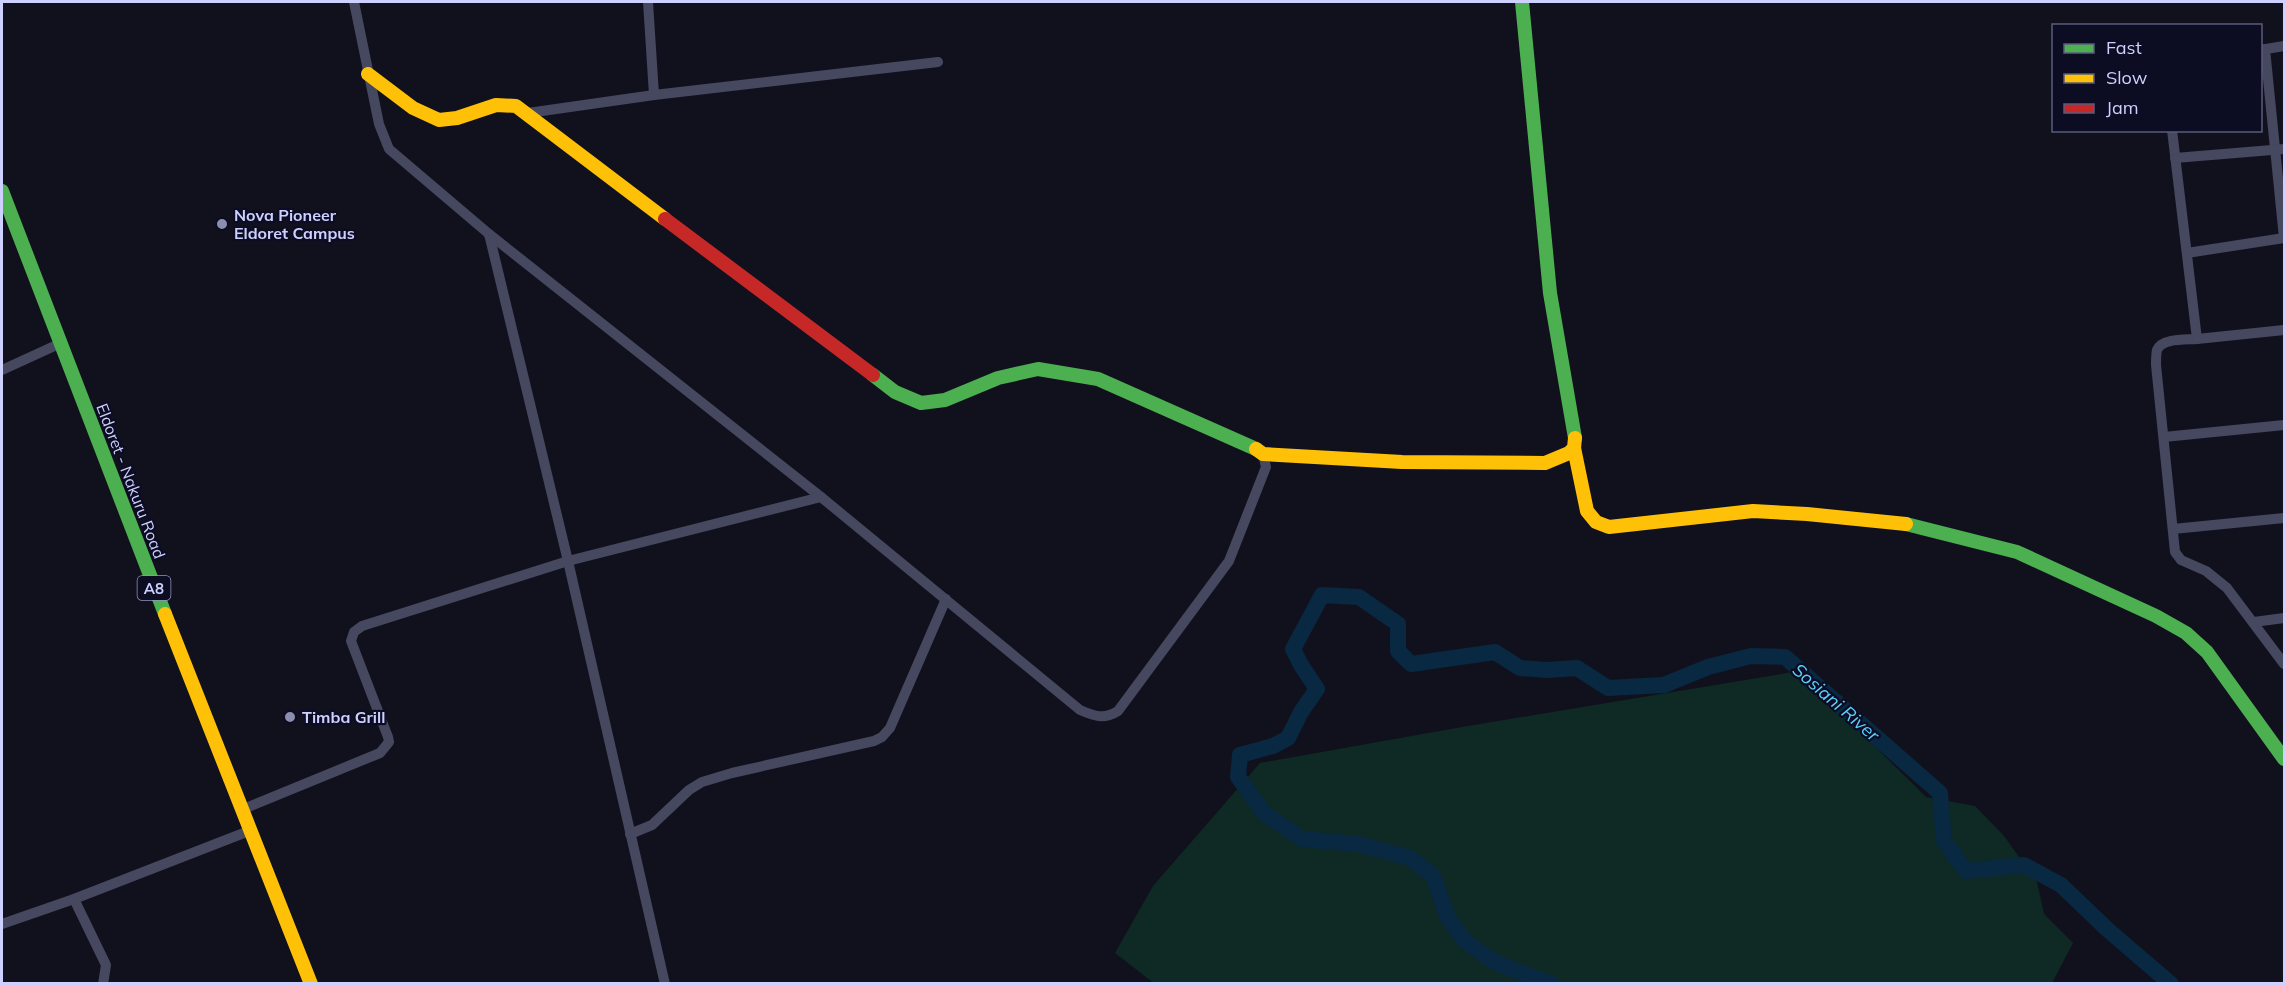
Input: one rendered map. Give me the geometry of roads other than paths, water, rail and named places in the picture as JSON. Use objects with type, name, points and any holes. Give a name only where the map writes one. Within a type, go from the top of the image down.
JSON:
[{"type":"main road","points":[[1522,2],[1550,293],[1576,441],[1574,448],[1587,511],[1596,522],[1609,526],[1753,511],[1817,514],[1913,525],[2017,552],[2156,616],[2186,633],[2207,652],[2284,759]]},
{"type":"main road","points":[[368,74],[425,116],[439,120],[452,120],[494,103],[516,106],[528,113],[895,392],[908,399],[921,403],[945,400],[998,378],[1038,369],[1098,380],[1254,447],[1263,454],[1402,462],[1545,463],[1563,457],[1574,448]]},
{"type":"main road","name":"Eldoret - Nakuru Road","points":[[2,192],[121,504],[311,984]]},
{"type":"street","points":[[354,2],[379,124],[389,149],[489,234],[821,497],[1080,710],[1095,717],[1111,716],[1128,699],[1229,561],[1266,467],[1263,454]]},
{"type":"street","points":[[648,2],[654,95]]},
{"type":"street","points":[[2187,254],[2284,238],[2280,150],[2263,50],[2284,46]]},
{"type":"street","points":[[528,113],[654,95],[938,62]]},
{"type":"street","points":[[2172,132],[2197,339]]},
{"type":"street","points":[[2175,158],[2280,150]]},
{"type":"street","points":[[489,234],[568,561],[665,984]]},
{"type":"street","points":[[2284,330],[2168,342],[2159,346],[2156,365],[2175,552],[2181,561],[2206,571],[2227,588],[2284,664]]},
{"type":"street","points":[[2,370],[61,344]]},
{"type":"street","points":[[2164,437],[2284,425]]},
{"type":"street","points":[[241,810],[380,753],[386,747],[389,742],[388,737],[351,641],[354,632],[362,626],[568,561],[821,497]]},
{"type":"street","points":[[2173,529],[2284,518]]},
{"type":"street","points":[[630,834],[652,825],[689,790],[702,782],[874,741],[882,736],[890,728],[946,599]]},
{"type":"street","points":[[2254,622],[2284,618]]},
{"type":"street","points":[[2,924],[74,899],[249,831]]},
{"type":"street","points":[[74,899],[106,965],[104,984]]},
{"type":"waterway","name":"Sosiani River","points":[[1552,984],[1496,963],[1465,941],[1448,918],[1433,876],[1410,858],[1358,844],[1302,839],[1264,813],[1238,777],[1240,755],[1273,746],[1288,738],[1301,712],[1317,689],[1293,649],[1322,595],[1359,597],[1398,624],[1398,651],[1411,664],[1495,652],[1520,668],[1547,670],[1577,668],[1608,688],[1664,685],[1708,667],[1751,656],[1785,657],[1940,793],[1944,841],[1966,871],[2024,865],[2061,885],[2108,930],[2171,984]]},
{"type":"place","name":"Nova Pioneer Eldoret Campus","points":[[222,224]]},
{"type":"place","name":"Timba Grill","points":[[290,717]]}]
